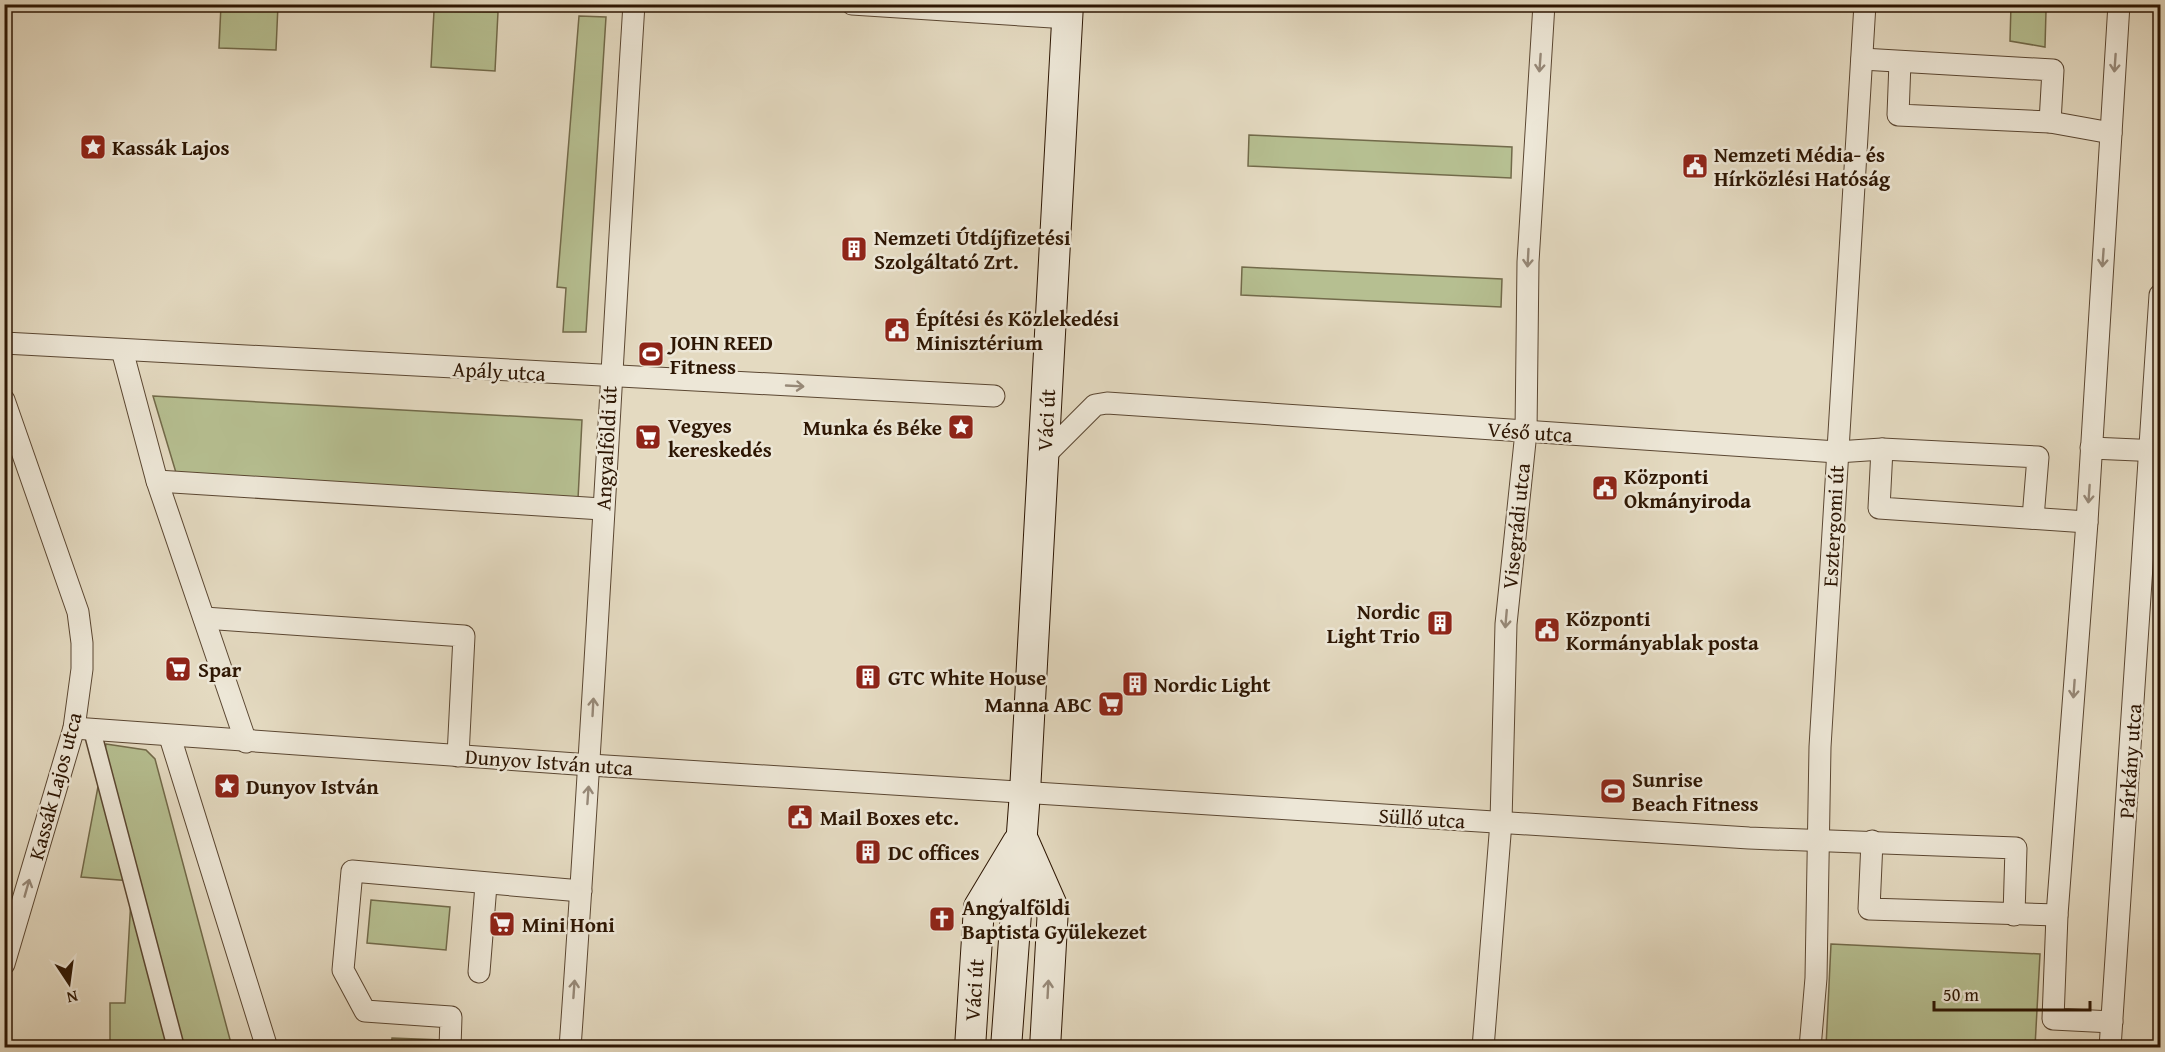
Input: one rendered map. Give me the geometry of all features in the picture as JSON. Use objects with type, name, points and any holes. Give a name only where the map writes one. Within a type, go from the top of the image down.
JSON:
[{"type":"main road","name":"Váci út","points":[[1006,1047],[1025,792],[1068,11]]},
{"type":"main road","name":"Váci út","points":[[970,1047],[980,907],[1022,836]]},
{"type":"main road","name":"Váci út","points":[[1022,836],[1053,908],[1045,1047]]},
{"type":"street","name":"Angyalföldi út","points":[[570,1047],[590,765],[602,509],[634,4]]},
{"type":"street","points":[[852,4],[1068,11]]},
{"type":"street","name":"Visegrádi utca","points":[[1483,1047],[1501,822],[1506,624],[1526,432],[1528,262],[1544,4]]},
{"type":"street","name":"Esztergomi út","points":[[1810,1047],[1816,978],[1820,747],[1865,4]]},
{"type":"street","points":[[2112,1022],[2053,1019],[2057,915],[2087,522],[2119,4]]},
{"type":"street","points":[[1862,59],[2053,70],[2050,122]]},
{"type":"street","points":[[1900,62],[1898,115],[2050,122],[2111,133]]},
{"type":"street","name":"Párkány utca","points":[[2110,1047],[2155,451],[2160,295]]},
{"type":"street","name":"Apály utca","points":[[4,342],[611,377],[994,396]]},
{"type":"street","points":[[122,350],[157,481],[246,742]]},
{"type":"street","name":"Kassák Lajos utca","points":[[4,400],[78,612],[82,643],[83,729],[4,964]]},
{"type":"street","name":"Véső utca","points":[[1044,456],[1095,405],[1107,403],[1837,452],[1882,449],[2038,457],[2033,518]]},
{"type":"street","points":[[2091,448],[2155,451]]},
{"type":"street","points":[[1882,449],[1879,508],[2087,522]]},
{"type":"street","points":[[157,481],[602,509]]},
{"type":"street","points":[[204,618],[464,636],[458,756]]},
{"type":"street","points":[[83,729],[176,1047]]},
{"type":"street","name":"Dunyov István utca","points":[[83,729],[170,737],[1025,792]]},
{"type":"street","points":[[170,737],[267,1047]]},
{"type":"street","name":"Süllő utca","points":[[1025,792],[1818,843],[1872,841],[2016,848],[2014,915]]},
{"type":"street","points":[[1872,841],[1869,909],[2057,915]]},
{"type":"street","points":[[450,1047],[451,1017],[365,1011],[344,970],[352,872],[486,885],[581,891]]},
{"type":"street","points":[[479,972],[486,885]]},
{"type":"green space","points":[[221,5],[278,5],[276,50],[219,48]]},
{"type":"green space","points":[[2011,5],[2058,5],[2057,11],[2046,11],[2045,47],[2010,41]]},
{"type":"green space","points":[[434,11],[498,12],[495,71],[431,67]]},
{"type":"green space","points":[[579,16],[606,17],[586,332],[563,332],[566,288],[557,287]]},
{"type":"green space","points":[[1249,135],[1512,147],[1511,178],[1248,166]]},
{"type":"green space","points":[[1242,267],[1502,279],[1501,307],[1241,295]]},
{"type":"green space","points":[[153,396],[582,420],[578,499],[177,476]]},
{"type":"green space","points":[[106,744],[146,750],[155,759],[232,1047],[110,1047],[110,1003],[125,1003],[132,881],[81,877]]},
{"type":"green space","points":[[371,900],[450,907],[446,950],[367,943]]},
{"type":"green space","points":[[1831,944],[2040,954],[2035,1047],[1826,1047]]},
{"type":"green space","points":[[392,1038],[442,1040],[441,1047],[391,1048]]},
{"type":"place","name":"Kassák Lajos","points":[[93,147]]},
{"type":"place","name":"Nemzeti Média- és Hírközlési Hatóság","points":[[1695,166]]},
{"type":"place","name":"Nemzeti Útdíjfizetési Szolgáltató Zrt.","points":[[854,249]]},
{"type":"place","name":"Építési és Közlekedési Minisztérium","points":[[897,330]]},
{"type":"place","name":"JOHN REED Fitness","points":[[651,354]]},
{"type":"place","name":"Munka és Béke","points":[[961,427]]},
{"type":"place","name":"Vegyes kereskedés","points":[[648,437]]},
{"type":"place","name":"Központi Okmányiroda","points":[[1605,488]]},
{"type":"place","name":"Nordic Light Trio","points":[[1440,623]]},
{"type":"place","name":"Központi Kormányablak posta","points":[[1547,630]]},
{"type":"place","name":"Spar","points":[[178,669]]},
{"type":"place","name":"GTC White House","points":[[868,677]]},
{"type":"place","name":"Nordic Light","points":[[1135,684]]},
{"type":"place","name":"Manna ABC","points":[[1111,704]]},
{"type":"place","name":"Dunyov István","points":[[227,786]]},
{"type":"place","name":"Sunrise Beach Fitness","points":[[1613,791]]},
{"type":"place","name":"Mail Boxes etc.","points":[[800,817]]},
{"type":"place","name":"DC offices","points":[[868,852]]},
{"type":"place","name":"Angyalföldi Baptista Gyülekezet","points":[[942,919]]},
{"type":"place","name":"Mini Honi","points":[[502,924]]}]
